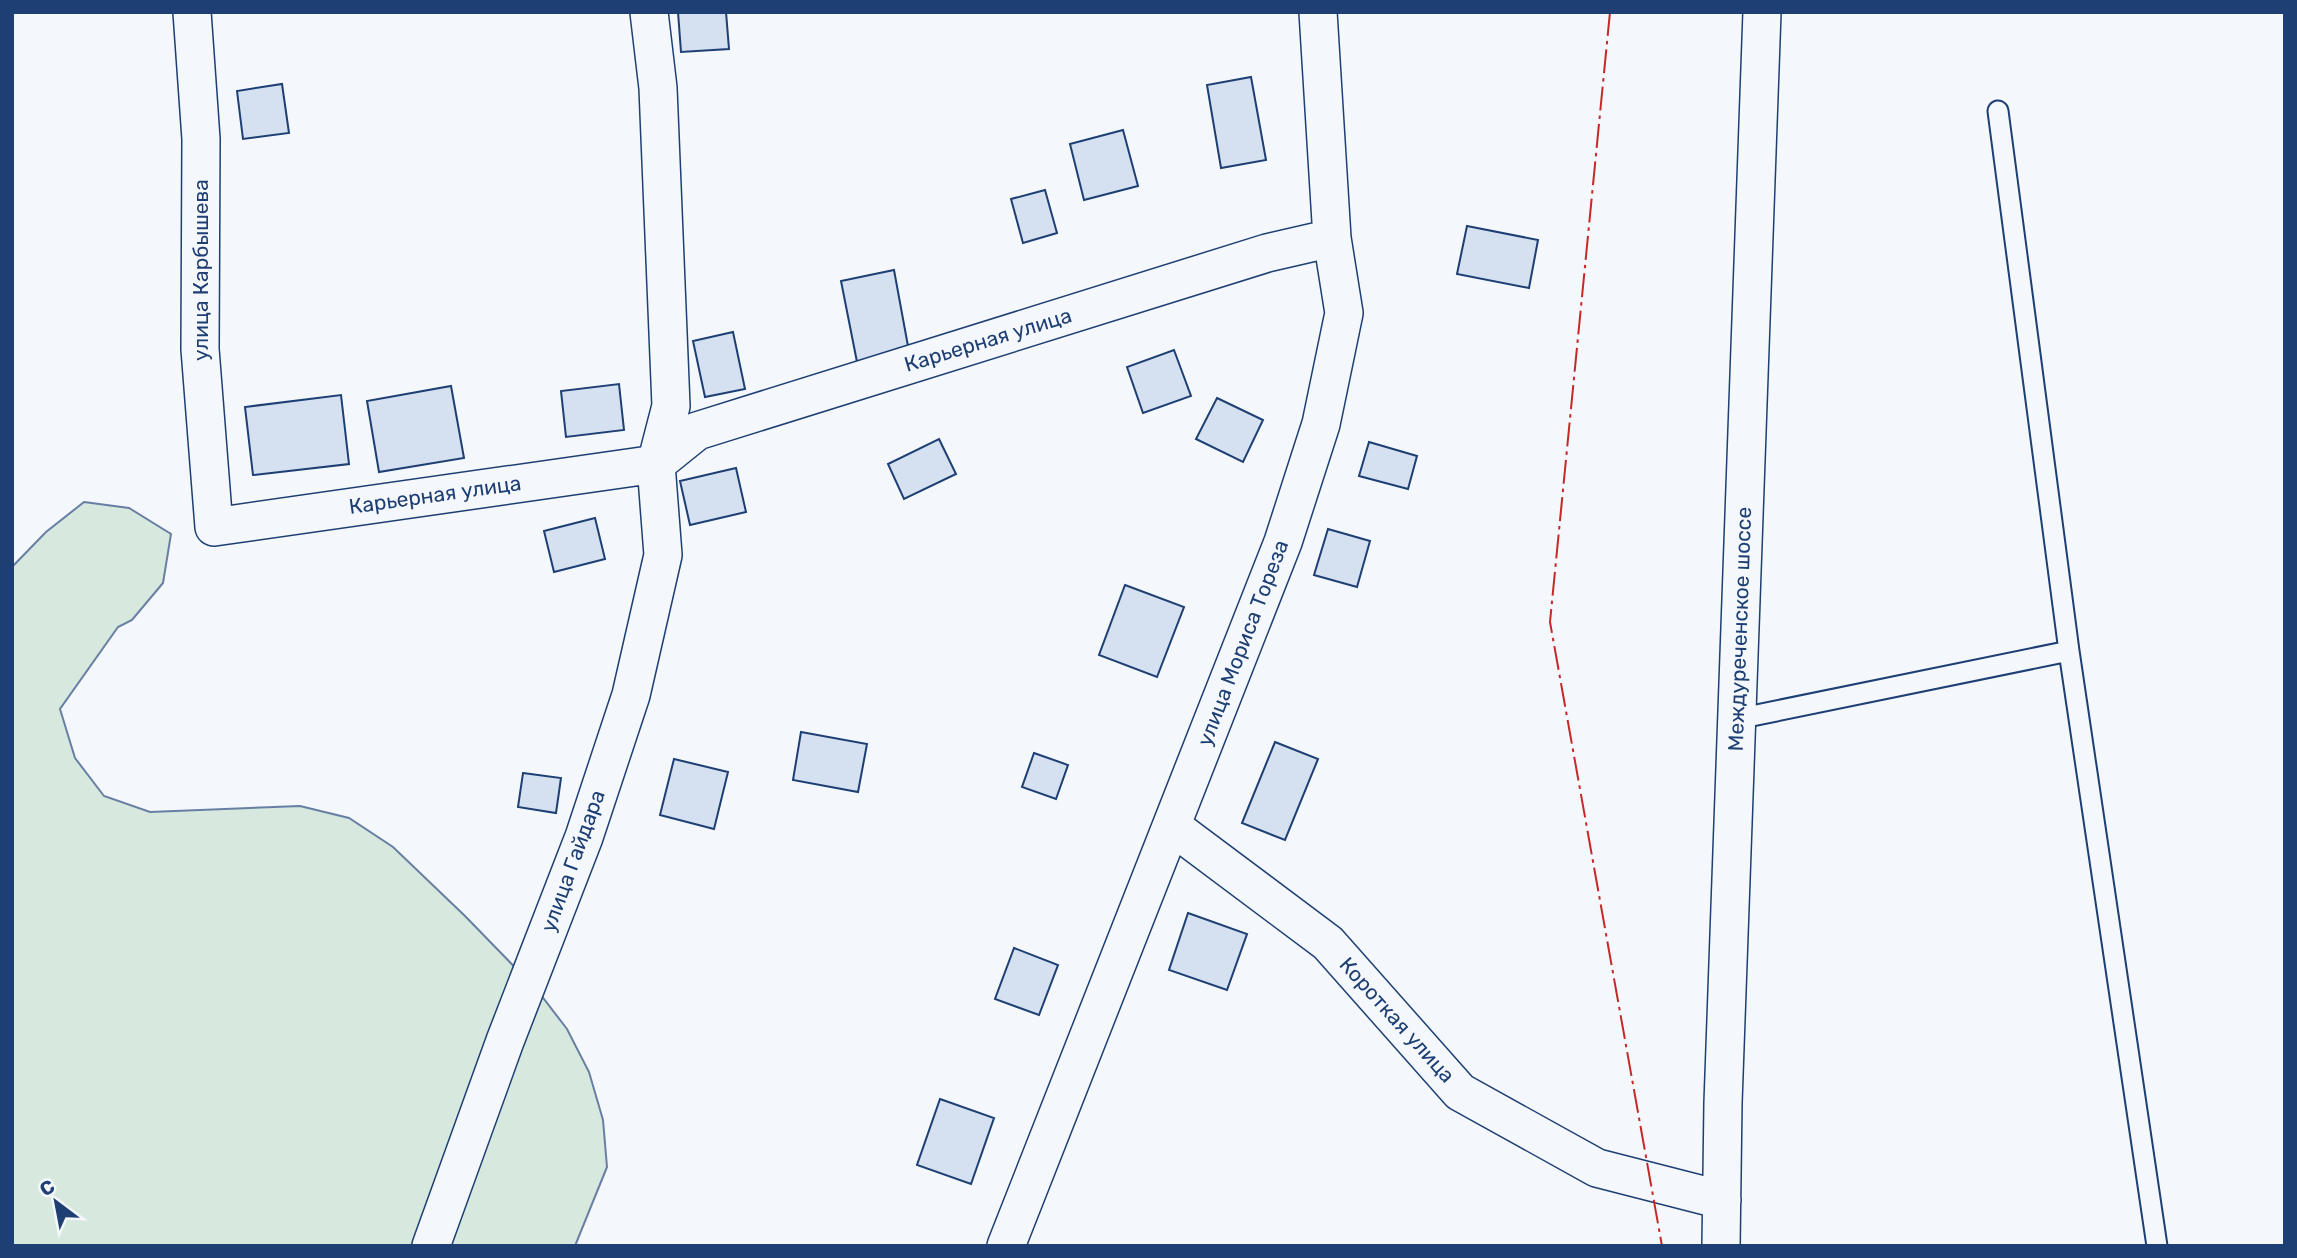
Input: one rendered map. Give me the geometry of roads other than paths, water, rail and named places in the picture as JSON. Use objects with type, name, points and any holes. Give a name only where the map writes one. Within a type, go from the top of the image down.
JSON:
[{"type":"street","name":"улица Карбышева","points":[[192,12],[201,139],[200,349],[214,527]]},
{"type":"street","points":[[649,12],[657,89],[671,406],[656,464]]},
{"type":"street","name":"улица Мориса Тореза","points":[[1006,1246],[1283,542],[1321,424],[1344,313],[1332,238],[1318,12]]},
{"type":"street","name":"Междуреченское шоссе","points":[[1721,1246],[1723,1103],[1762,12]]},
{"type":"street","name":"Карьерная улица","points":[[214,527],[656,464],[696,431],[1254,257],[1332,238]]},
{"type":"street","name":"улица Гайдара","points":[[431,1246],[505,1041],[584,837],[631,695],[663,555],[656,464]]},
{"type":"street","name":"Короткая улица","points":[[1173,827],[1328,943],[1460,1092],[1597,1168],[1722,1200]]},
{"type":"lane","points":[[1998,111],[2069,651],[2157,1246]]},
{"type":"lane","points":[[1737,719],[2069,651]]}]
